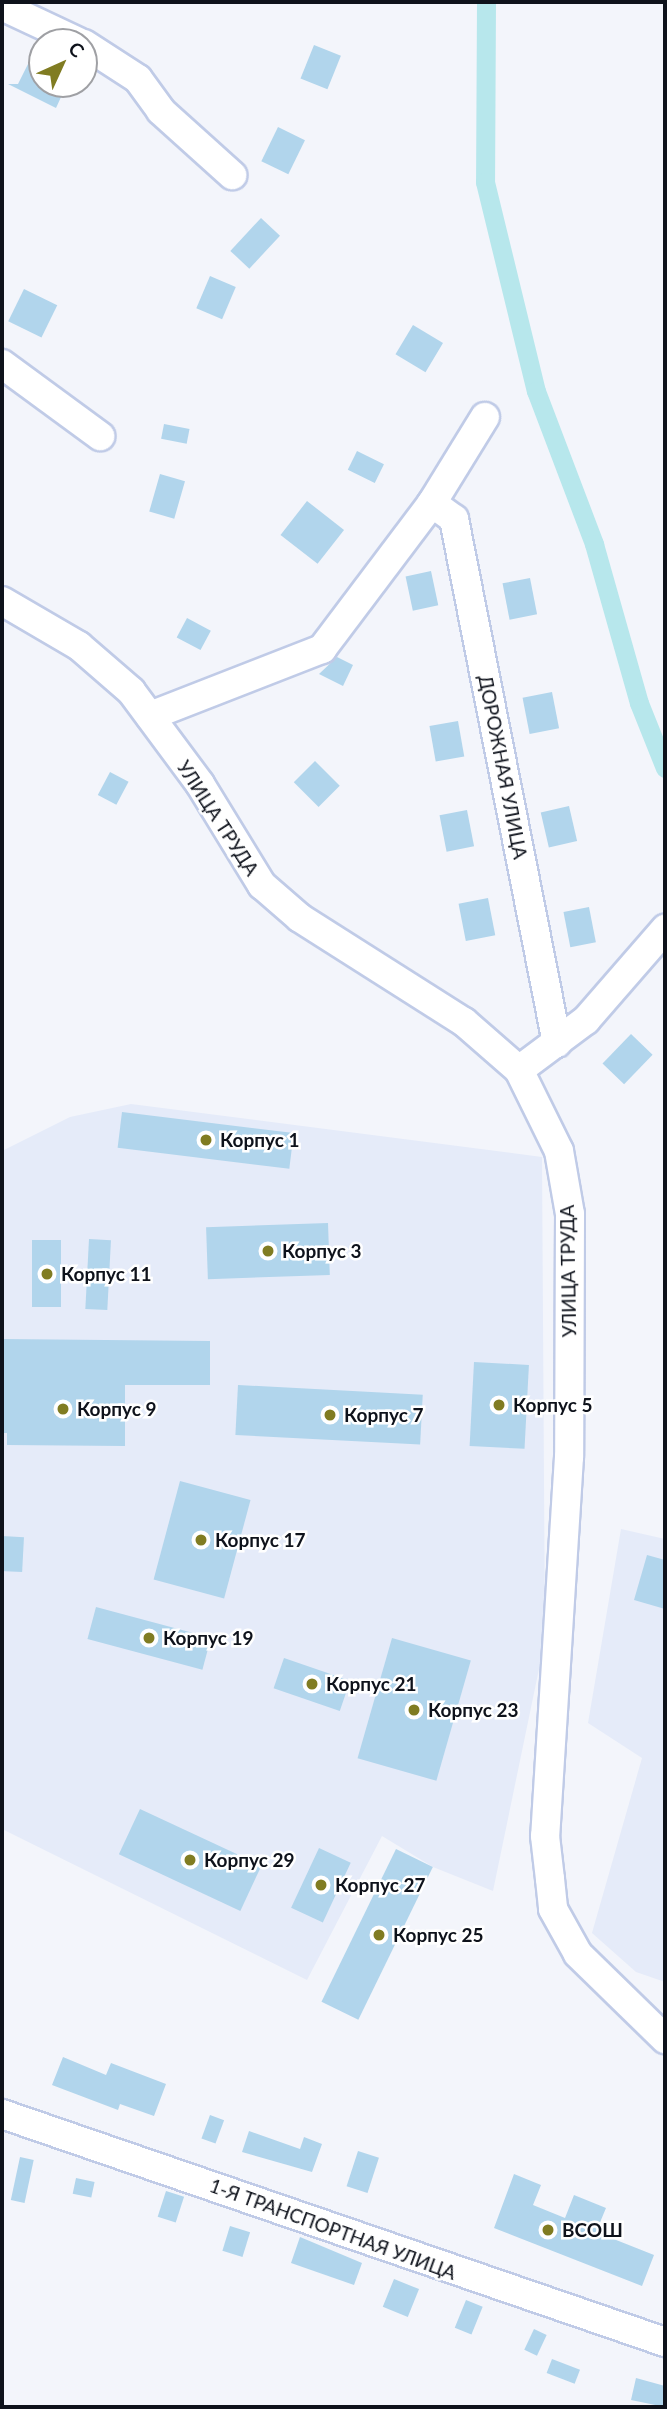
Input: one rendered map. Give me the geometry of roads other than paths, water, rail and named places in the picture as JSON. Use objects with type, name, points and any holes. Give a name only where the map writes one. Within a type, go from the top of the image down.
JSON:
[{"type":"street","points":[[2,6],[50,28]]},
{"type":"street","points":[[98,53],[138,79],[161,111],[232,175]]},
{"type":"street","points":[[2,364],[100,436]]},
{"type":"street","points":[[150,716],[322,649],[432,503],[485,416]]},
{"type":"street","name":"ДОРОЖНАЯ УЛИЦА","points":[[432,503],[454,519],[557,1043]]},
{"type":"street","name":"УЛИЦА ТРУДА","points":[[13,606],[79,646],[131,691],[200,784],[262,885],[300,918],[464,1022],[519,1070],[559,1151],[570,1214],[569,1458],[545,1836],[553,1909],[578,1954],[665,2039]]},
{"type":"street","points":[[519,1070],[586,1020],[665,929]]},
{"type":"street","name":"1-Я ТРАНСПОРТНАЯ УЛИЦА","points":[[2,2114],[665,2342]]},
{"type":"waterway","points":[[486,2],[485,182],[536,391],[594,544],[639,703],[665,768]]},
{"type":"place","name":"Корпус 1","points":[[206,1140]]},
{"type":"place","name":"Корпус 3","points":[[268,1251]]},
{"type":"place","name":"Корпус 11","points":[[47,1274]]},
{"type":"place","name":"Корпус 5","points":[[499,1405]]},
{"type":"place","name":"Корпус 9","points":[[63,1409]]},
{"type":"place","name":"Корпус 7","points":[[330,1415]]},
{"type":"place","name":"Корпус 17","points":[[201,1540]]},
{"type":"place","name":"Корпус 19","points":[[149,1638]]},
{"type":"place","name":"Корпус 21","points":[[312,1684]]},
{"type":"place","name":"Корпус 23","points":[[414,1710]]},
{"type":"place","name":"Корпус 29","points":[[190,1860]]},
{"type":"place","name":"Корпус 27","points":[[321,1885]]},
{"type":"place","name":"Корпус 25","points":[[379,1935]]},
{"type":"place","name":"ВСОШ","points":[[548,2230]]}]
